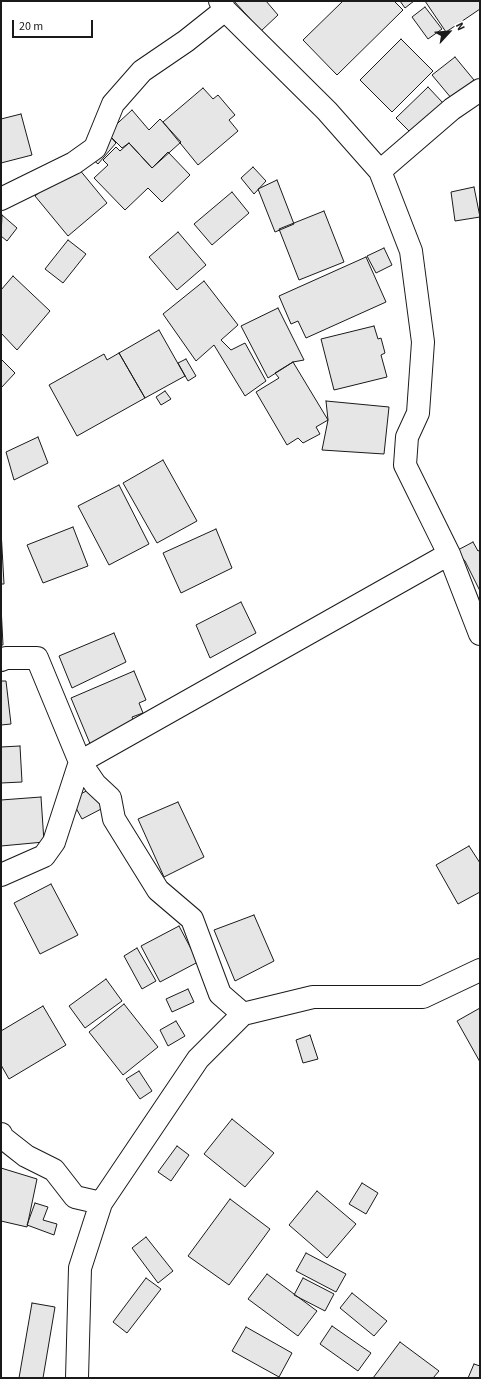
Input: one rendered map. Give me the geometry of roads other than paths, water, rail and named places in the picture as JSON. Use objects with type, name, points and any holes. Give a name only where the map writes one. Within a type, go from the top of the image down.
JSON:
[{"type":"street","points":[[1,199],[74,163],[95,148],[113,104],[142,71],[186,41],[223,5],[327,111],[380,171],[411,251],[423,342],[418,413],[407,437],[404,465],[449,554],[480,634]]},
{"type":"street","points":[[380,171],[452,109],[480,90]]},
{"type":"street","points":[[1,875],[44,856],[54,842],[80,762],[449,554]]},
{"type":"street","points":[[1,660],[6,658],[37,658],[80,762],[95,784],[110,798],[114,819],[158,890],[192,919],[220,994],[243,1014]]},
{"type":"street","points":[[78,1378],[80,1268],[101,1204],[198,1059],[243,1014],[313,997],[423,997],[480,970]]},
{"type":"street","points":[[2,1136],[26,1156],[54,1170],[75,1197],[101,1204]]}]
